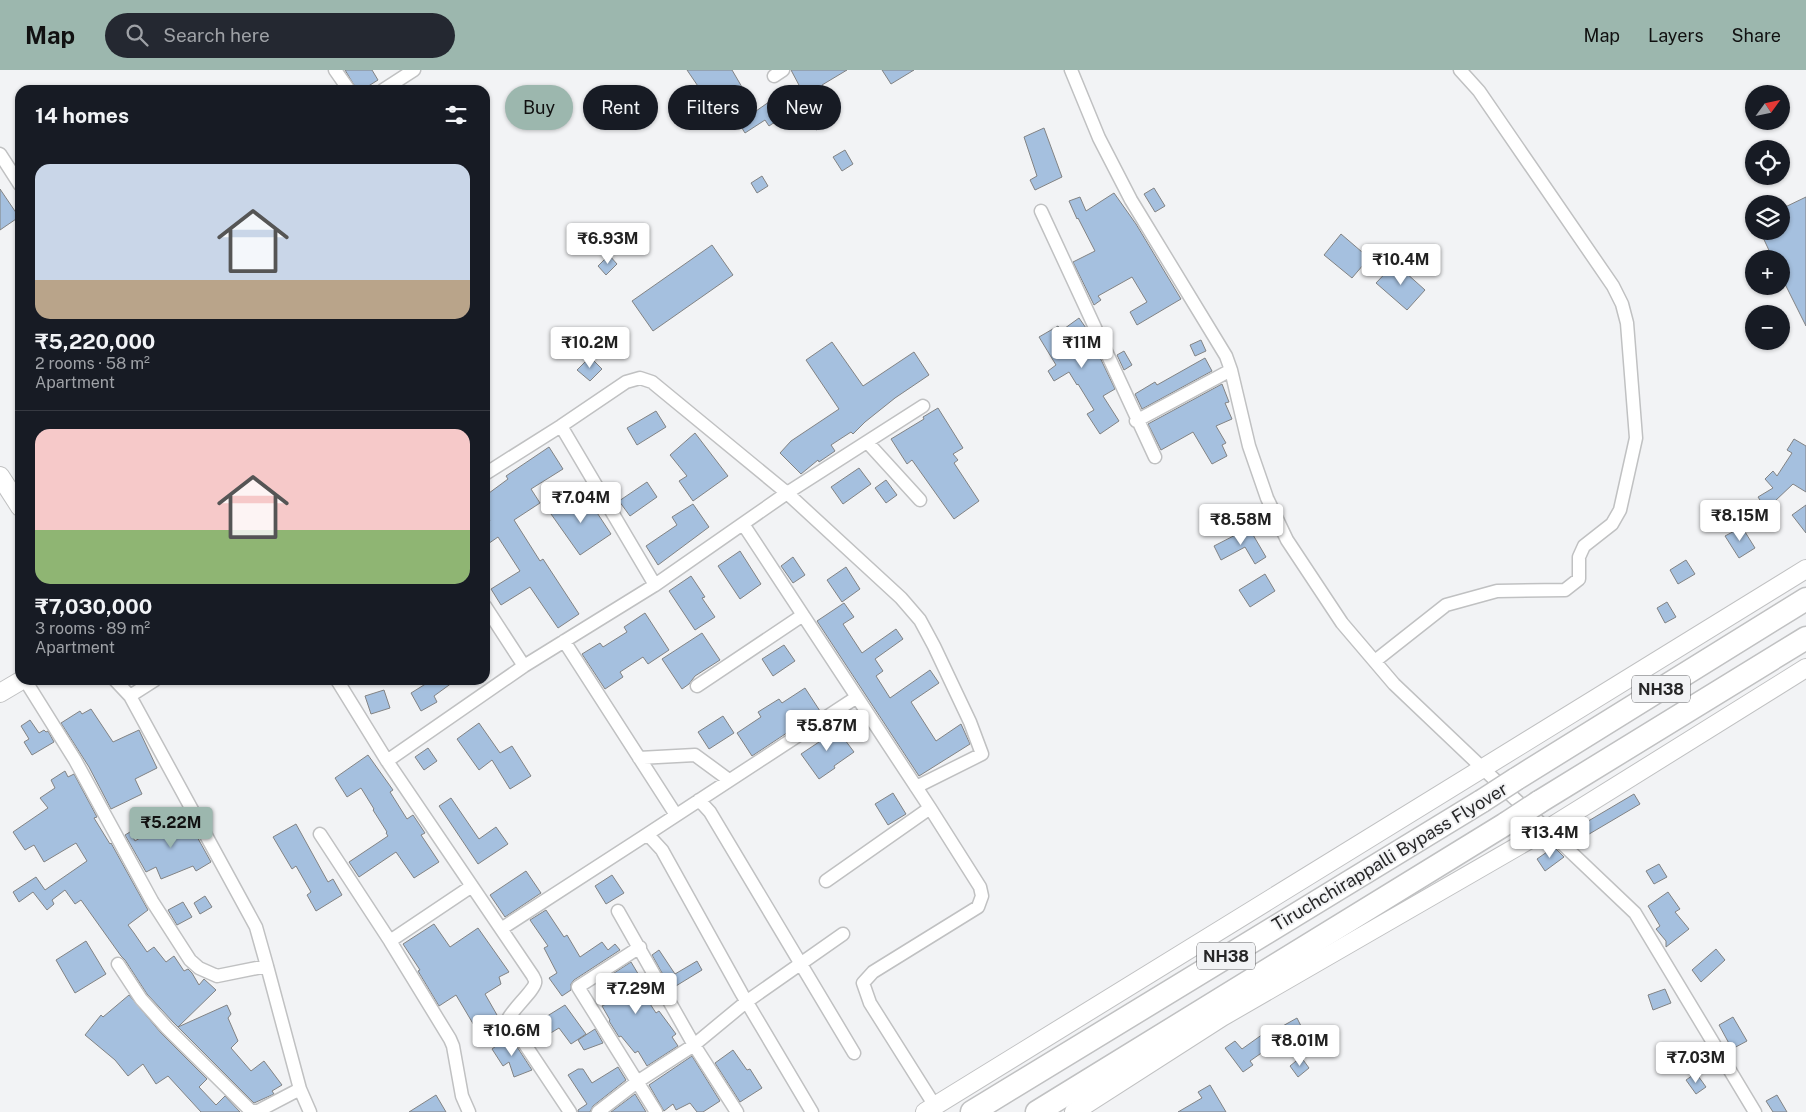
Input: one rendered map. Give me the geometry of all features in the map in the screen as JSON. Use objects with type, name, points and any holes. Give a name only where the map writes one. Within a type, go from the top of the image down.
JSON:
[{"type":"highway","name":"Tiruchchirappalli Bypass Flyover","points":[[972,1112],[1482,802],[1806,599]]},
{"type":"highway","name":"Tiruchchirappalli Bypass Flyover","points":[[1037,1112],[1806,638]]},
{"type":"street","points":[[335,70],[346,85]]},
{"type":"street","points":[[390,85],[414,70]]},
{"type":"street","points":[[1071,70],[1099,138],[1130,200],[1226,356],[1249,446],[1267,498],[1287,540],[1342,623],[1394,684],[1635,914],[1756,1112]]},
{"type":"street","points":[[1375,661],[1446,605],[1498,592],[1560,591],[1570,587],[1579,579],[1579,557],[1584,546],[1612,524],[1620,510],[1636,438],[1628,323],[1622,304],[1613,286],[1479,91],[1460,70]]},
{"type":"street","points":[[0,154],[15,177]]},
{"type":"street","points":[[1041,211],[1136,421],[1155,457]]},
{"type":"street","points":[[1136,421],[1231,370]]},
{"type":"street","points":[[490,471],[626,382],[634,378],[647,379],[652,382],[787,493],[901,598],[920,620],[970,722],[982,754],[916,787]]},
{"type":"street","points":[[387,760],[524,666],[655,585],[787,493],[868,443],[923,406]]},
{"type":"street","points":[[561,426],[655,585]]},
{"type":"street","points":[[868,443],[920,500]]},
{"type":"street","points":[[0,476],[15,499]]},
{"type":"street","points":[[743,524],[930,808],[980,888],[982,896],[978,907],[873,972],[863,983],[870,1003],[930,1109],[1806,569]]},
{"type":"street","points":[[490,614],[524,666]]},
{"type":"street","points":[[697,686],[803,615]]},
{"type":"street","points":[[564,642],[676,815]]},
{"type":"street","points":[[1074,1112],[1222,1017],[1546,830],[1806,668]]},
{"type":"street","points":[[0,693],[15,685]]},
{"type":"street","points":[[27,685],[75,760],[152,901],[190,960],[199,968],[215,976],[267,966]]},
{"type":"street","points":[[120,685],[130,696],[256,927],[300,1089],[310,1112]]},
{"type":"street","points":[[130,696],[147,685]]},
{"type":"street","points":[[340,685],[387,760],[533,976],[534,986],[517,1005],[509,1017],[509,1021],[570,1112]]},
{"type":"street","points":[[501,929],[857,697]]},
{"type":"street","points":[[639,758],[695,755],[729,780]]},
{"type":"street","points":[[700,800],[710,812],[854,1052]]},
{"type":"street","points":[[826,881],[930,808]]},
{"type":"street","points":[[320,834],[390,941],[450,1039],[462,1096],[469,1112]]},
{"type":"street","points":[[642,836],[650,837],[662,850],[746,1002],[812,1112]]},
{"type":"street","points":[[390,941],[472,886]]},
{"type":"street","points":[[618,911],[694,1045],[738,1112]]},
{"type":"street","points":[[598,1112],[637,1082],[694,1045],[746,1002],[843,934]]},
{"type":"street","points":[[640,947],[578,987],[656,1112]]},
{"type":"street","points":[[118,964],[141,999],[167,1028],[251,1111],[258,1111],[300,1089]]},
{"type":"building","points":[[345,70],[372,70],[378,80],[370,85],[354,85]]},
{"type":"building","points":[[687,70],[732,70],[741,85],[697,85]]},
{"type":"building","points":[[791,70],[847,70],[822,85],[799,85]]},
{"type":"building","points":[[882,70],[914,70],[891,84]]},
{"type":"building","points":[[767,103],[767,123],[765,120],[757,125],[757,110]]},
{"type":"building","points":[[1044,128],[1062,177],[1035,190],[1030,180],[1037,176],[1024,137]]},
{"type":"building","points":[[845,150],[853,164],[842,171],[833,157]]},
{"type":"building","points":[[762,176],[768,186],[757,193],[751,183]]},
{"type":"building","points":[[1154,188],[1165,206],[1155,212],[1144,194]]},
{"type":"building","points":[[0,189],[15,211],[15,220],[0,230]]},
{"type":"building","points":[[1114,193],[1136,224],[1181,299],[1137,325],[1130,312],[1147,302],[1132,277],[1098,296],[1101,300],[1094,305],[1073,262],[1095,251],[1069,201],[1080,197],[1086,211]]},
{"type":"building","points":[[1806,197],[1806,326],[1790,294],[1790,250],[1769,250],[1764,240],[1790,240],[1790,205]]},
{"type":"building","points":[[1341,234],[1369,258],[1352,278],[1324,255]]},
{"type":"building","points":[[712,245],[733,275],[653,331],[632,301]]},
{"type":"building","points":[[609,255],[617,264],[606,275],[598,266]]},
{"type":"building","points":[[1395,263],[1425,290],[1407,310],[1376,283]]},
{"type":"building","points":[[1079,318],[1086,328],[1084,330],[1095,347],[1115,389],[1103,396],[1119,421],[1100,434],[1087,414],[1094,410],[1069,372],[1054,381],[1048,371],[1056,365],[1039,337],[1058,326],[1061,331]]},
{"type":"building","points":[[1201,340],[1206,351],[1195,356],[1190,345]]},
{"type":"building","points":[[832,342],[863,386],[914,352],[929,375],[895,398],[853,434],[851,432],[831,445],[835,451],[819,462],[818,460],[801,474],[780,453],[791,441],[839,409],[806,360]]},
{"type":"building","points":[[1124,351],[1132,365],[1124,370],[1117,355]]},
{"type":"building","points":[[590,357],[602,369],[590,381],[577,370]]},
{"type":"building","points":[[1205,358],[1212,371],[1142,409],[1135,394],[1155,382],[1157,385]]},
{"type":"building","points":[[1222,384],[1229,402],[1225,403],[1232,419],[1216,426],[1226,443],[1222,445],[1227,456],[1212,464],[1193,432],[1161,450],[1148,424]]},
{"type":"building","points":[[938,408],[963,448],[953,454],[958,460],[954,463],[979,501],[954,519],[912,460],[907,464],[891,439]]},
{"type":"building","points":[[656,411],[666,427],[637,445],[627,428]]},
{"type":"building","points":[[695,433],[728,476],[693,501],[679,481],[687,476],[670,455]]},
{"type":"building","points":[[1794,439],[1806,446],[1806,492],[1793,484],[1775,501],[1779,508],[1769,514],[1758,497],[1773,488],[1765,479],[1773,471],[1777,476],[1792,453],[1787,450]]},
{"type":"building","points":[[549,447],[563,469],[531,489],[540,503],[514,520],[540,561],[543,559],[579,614],[558,628],[530,587],[501,605],[491,589],[520,571],[498,537],[490,543],[490,492],[508,479],[506,476]]},
{"type":"building","points":[[859,468],[871,484],[843,504],[831,487]]},
{"type":"building","points":[[886,480],[897,495],[886,503],[875,488]]},
{"type":"building","points":[[647,482],[657,497],[630,516],[619,501]]},
{"type":"building","points":[[584,493],[611,534],[580,555],[551,514]]},
{"type":"building","points":[[693,504],[709,527],[658,565],[646,546],[677,525],[672,517]]},
{"type":"building","points":[[1806,505],[1806,533],[1792,515]]},
{"type":"building","points":[[1742,527],[1755,548],[1739,558],[1725,536]]},
{"type":"building","points":[[1249,528],[1266,557],[1255,564],[1245,547],[1221,560],[1214,546]]},
{"type":"building","points":[[740,551],[761,584],[740,599],[718,566]]},
{"type":"building","points":[[793,557],[805,575],[793,583],[781,566]]},
{"type":"building","points":[[1686,560],[1695,574],[1678,584],[1670,570]]},
{"type":"building","points":[[846,567],[860,589],[842,602],[827,580]]},
{"type":"building","points":[[1265,574],[1275,591],[1250,607],[1239,590]]},
{"type":"building","points":[[691,576],[705,597],[702,598],[715,617],[695,630],[669,591]]},
{"type":"building","points":[[1667,602],[1676,617],[1665,623],[1657,608]]},
{"type":"building","points":[[844,603],[854,617],[843,624],[862,653],[896,629],[903,639],[875,659],[883,671],[876,676],[890,698],[930,670],[939,683],[911,702],[936,741],[961,724],[970,744],[919,776],[817,621]]},
{"type":"building","points":[[645,613],[669,650],[648,664],[643,657],[620,672],[623,677],[605,689],[582,654],[600,643],[603,647],[627,632],[624,627]]},
{"type":"building","points":[[702,633],[720,660],[695,676],[682,689],[662,659]]},
{"type":"building","points":[[784,645],[795,661],[773,676],[762,659]]},
{"type":"building","points":[[424,685],[449,685],[434,696],[437,702],[421,711],[411,693]]},
{"type":"building","points":[[805,688],[820,711],[752,756],[737,733],[761,717],[758,712],[779,699],[782,703]]},
{"type":"building","points":[[384,690],[390,708],[371,714],[365,696]]},
{"type":"building","points":[[91,709],[113,742],[139,730],[157,768],[135,779],[142,794],[111,809],[89,767],[61,723],[80,711],[82,714]]},
{"type":"building","points":[[723,716],[734,733],[709,749],[698,732]]},
{"type":"building","points":[[30,720],[39,733],[44,730],[48,731],[54,742],[32,755],[24,742],[29,739],[21,726]]},
{"type":"building","points":[[479,723],[500,753],[512,746],[531,776],[510,789],[492,760],[479,770],[457,739]]},
{"type":"building","points":[[829,725],[833,730],[836,728],[854,752],[819,779],[801,754],[819,742],[814,735]]},
{"type":"building","points":[[428,748],[437,761],[424,770],[415,757]]},
{"type":"building","points":[[368,755],[393,790],[390,792],[407,819],[413,815],[425,833],[421,835],[439,862],[414,878],[396,852],[359,877],[349,862],[388,836],[361,788],[347,797],[335,778]]},
{"type":"building","points":[[65,771],[68,777],[74,774],[97,817],[94,818],[111,843],[148,910],[128,925],[147,952],[154,947],[166,962],[174,956],[184,971],[188,969],[192,973],[199,985],[204,979],[216,990],[178,1027],[147,994],[125,960],[81,900],[75,904],[65,890],[52,900],[54,904],[47,910],[33,892],[19,902],[13,892],[36,877],[45,890],[87,861],[76,843],[44,862],[34,845],[25,850],[13,832],[48,808],[40,798],[55,788],[51,780]]},
{"type":"building","points":[[893,793],[906,814],[888,825],[875,804]]},
{"type":"building","points":[[1634,794],[1640,804],[1574,843],[1568,833]]},
{"type":"building","points":[[451,798],[479,839],[496,827],[508,844],[478,864],[439,806]]},
{"type":"building","points":[[185,815],[211,862],[196,871],[193,866],[161,879],[156,867],[146,872],[125,835],[130,832],[135,841],[148,833],[150,836]]},
{"type":"building","points":[[296,824],[328,882],[333,879],[342,895],[316,911],[307,895],[311,892],[296,866],[292,869],[273,837]]},
{"type":"building","points":[[1554,847],[1564,857],[1545,871],[1537,859]]},
{"type":"building","points":[[1659,864],[1667,877],[1654,884],[1646,871]]},
{"type":"building","points":[[526,871],[541,893],[505,917],[490,895]]},
{"type":"building","points":[[612,875],[624,893],[606,904],[595,886]]},
{"type":"building","points":[[1668,892],[1680,909],[1675,912],[1689,929],[1666,947],[1666,941],[1656,929],[1660,926],[1648,906]]},
{"type":"building","points":[[205,896],[212,907],[200,914],[194,903]]},
{"type":"building","points":[[183,902],[192,917],[177,925],[168,910]]},
{"type":"building","points":[[546,910],[564,937],[567,935],[580,957],[602,942],[608,950],[615,944],[620,950],[574,980],[571,984],[571,990],[562,996],[549,978],[557,973],[544,948],[548,946],[530,920]]},
{"type":"building","points":[[434,924],[450,947],[478,928],[509,972],[499,977],[501,984],[485,994],[497,1015],[475,1027],[456,995],[439,1006],[418,971],[420,970],[403,944]]},
{"type":"building","points":[[86,941],[106,974],[75,993],[56,960]]},
{"type":"building","points":[[1716,949],[1725,960],[1701,982],[1692,970]]},
{"type":"building","points":[[659,950],[675,974],[697,961],[702,970],[671,989],[652,955]]},
{"type":"building","points":[[631,962],[646,987],[641,990],[656,1013],[659,1011],[676,1034],[672,1037],[678,1046],[647,1066],[638,1051],[635,1053],[621,1036],[619,1037],[609,1021],[602,1006],[608,1003],[597,984]]},
{"type":"building","points":[[1665,989],[1671,1003],[1653,1010],[1648,995]]},
{"type":"building","points":[[129,995],[161,1033],[207,1079],[199,1087],[216,1105],[225,1096],[240,1112],[201,1112],[168,1076],[156,1084],[143,1064],[128,1076],[115,1060],[85,1035],[101,1015],[103,1017]]},
{"type":"building","points":[[227,1005],[231,1014],[228,1018],[238,1041],[231,1048],[251,1071],[264,1061],[282,1085],[272,1091],[274,1094],[254,1103],[178,1027]]},
{"type":"building","points":[[565,1005],[586,1034],[571,1044],[559,1028],[544,1037],[536,1023]]},
{"type":"building","points":[[1733,1017],[1747,1041],[1732,1049],[1719,1025]]},
{"type":"building","points":[[1297,1018],[1307,1038],[1293,1046],[1287,1035],[1250,1061],[1253,1065],[1243,1072],[1225,1048],[1235,1041],[1242,1049],[1270,1029],[1272,1032]]},
{"type":"building","points":[[595,1029],[603,1043],[584,1050],[578,1040]]},
{"type":"building","points":[[510,1036],[532,1070],[514,1077],[509,1062],[503,1066],[492,1049]]},
{"type":"building","points":[[733,1050],[747,1070],[750,1069],[762,1088],[740,1102],[715,1063]]},
{"type":"building","points":[[692,1056],[720,1101],[703,1112],[697,1112],[690,1103],[676,1110],[673,1104],[664,1111],[649,1085]]},
{"type":"building","points":[[1301,1057],[1309,1068],[1298,1077],[1290,1066]]},
{"type":"building","points":[[618,1067],[626,1080],[593,1106],[590,1112],[578,1112],[587,1104],[568,1075],[578,1069],[583,1069],[592,1083]]},
{"type":"building","points":[[1696,1073],[1706,1087],[1696,1094],[1686,1080]]},
{"type":"building","points":[[1210,1085],[1226,1112],[1178,1112],[1202,1098],[1198,1092]]},
{"type":"building","points":[[635,1094],[646,1112],[611,1112]]},
{"type":"building","points":[[436,1095],[446,1112],[409,1112]]},
{"type":"building","points":[[1777,1095],[1787,1112],[1773,1112],[1766,1101]]}]
